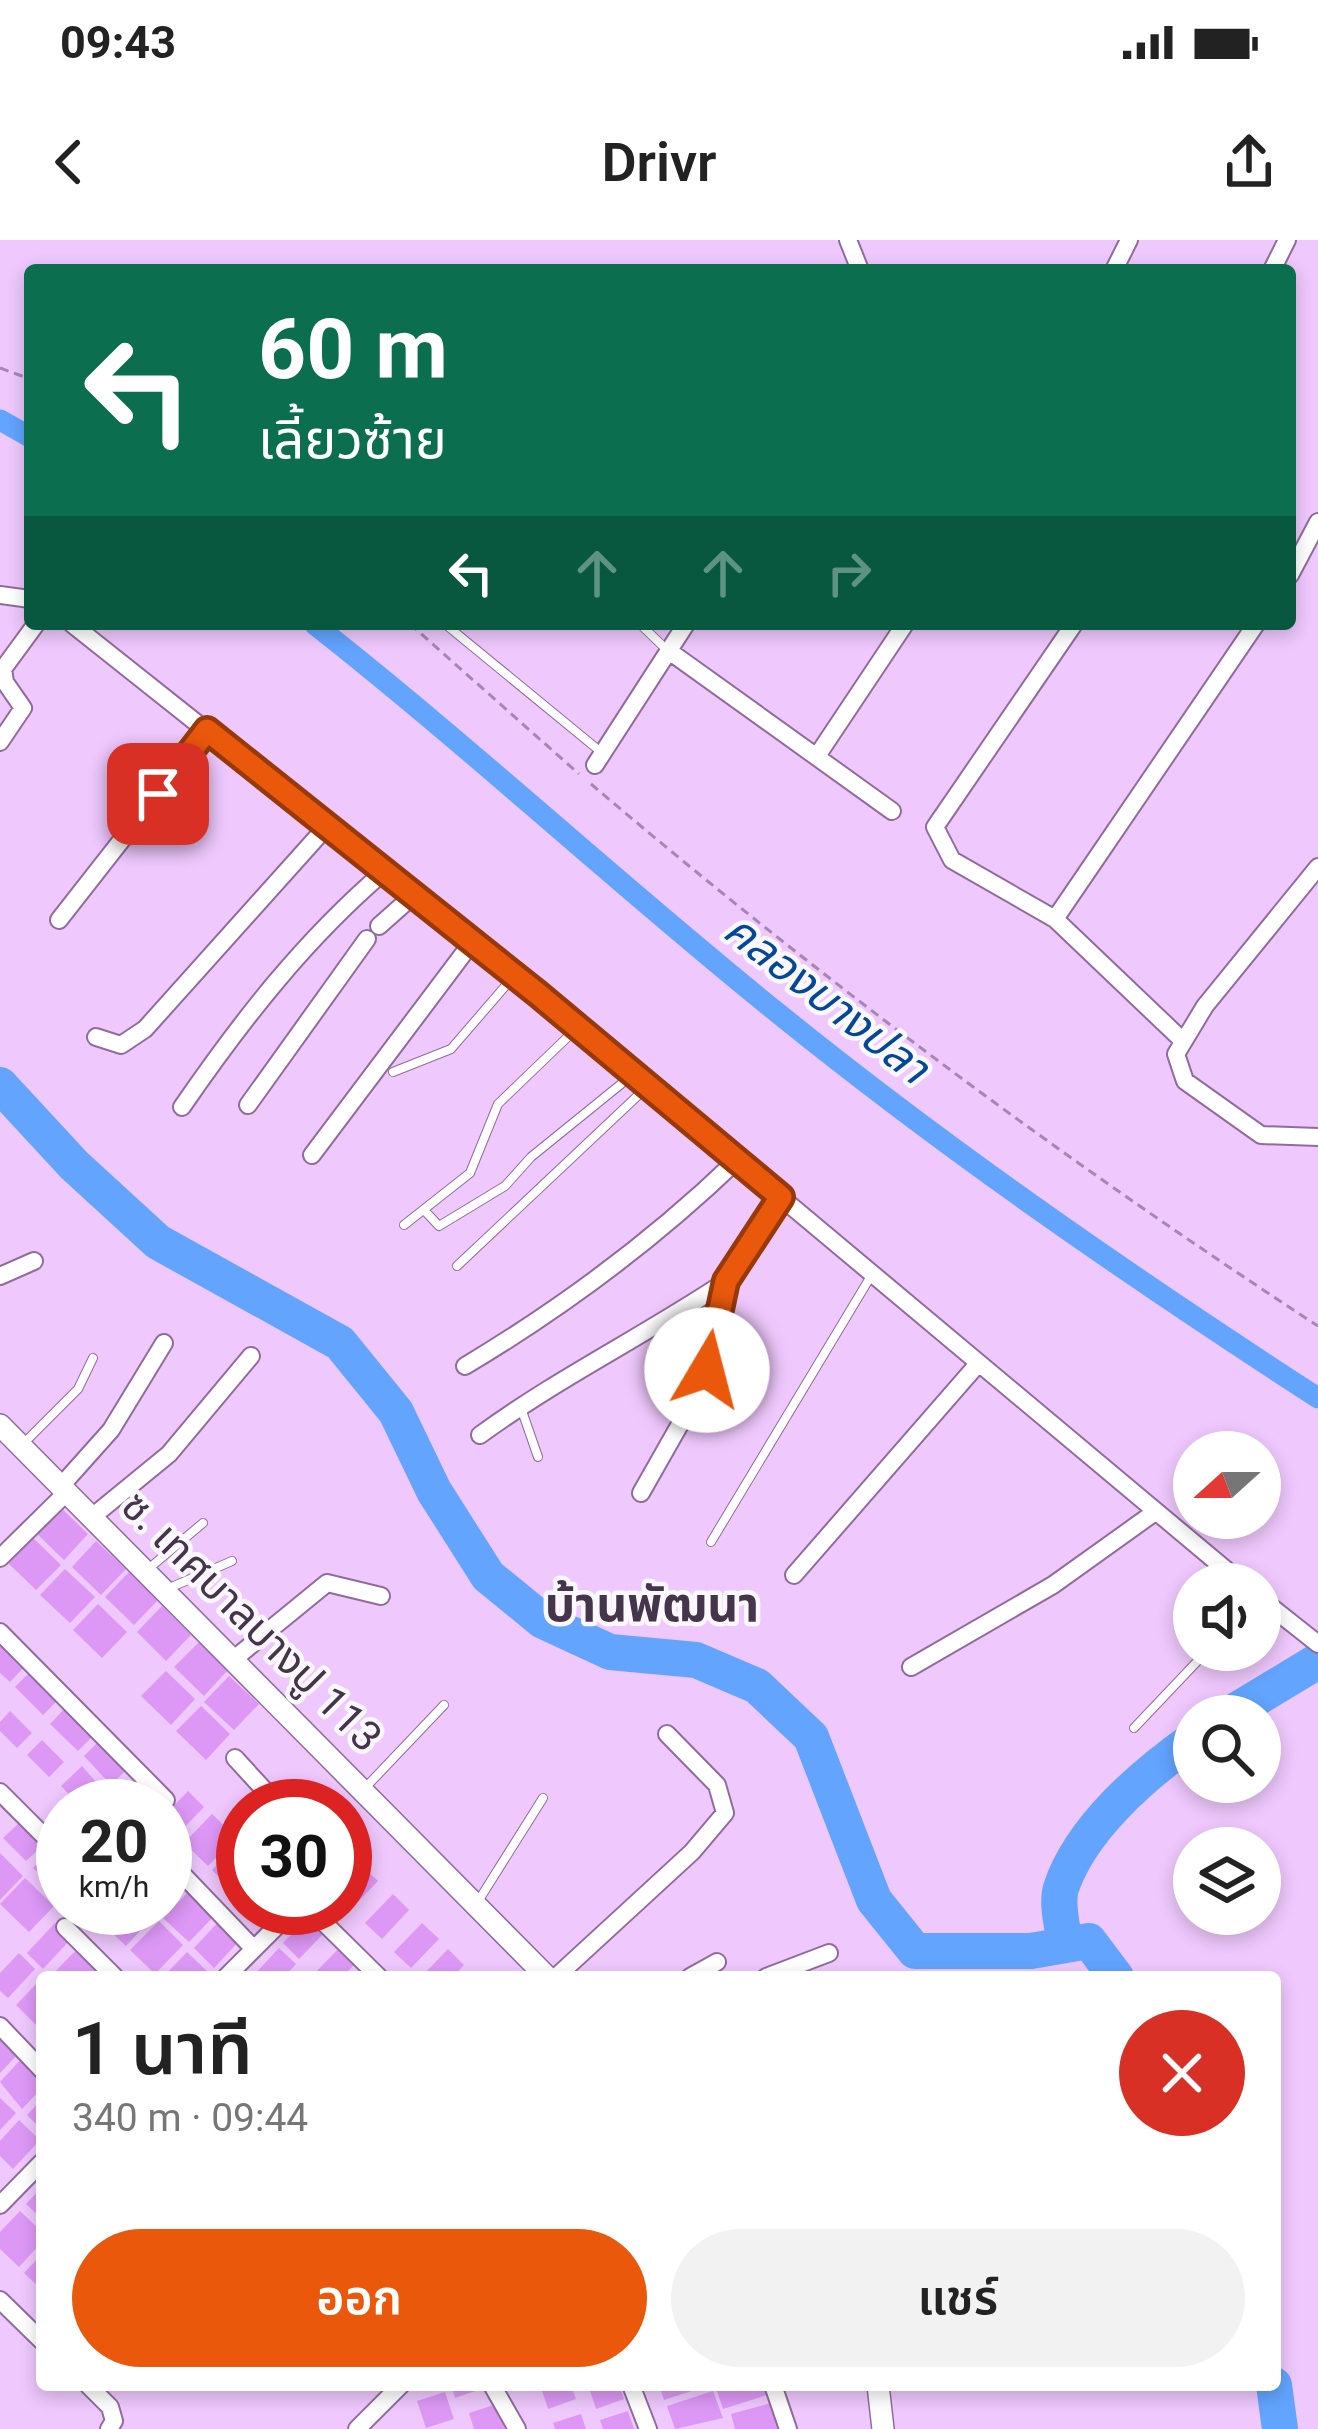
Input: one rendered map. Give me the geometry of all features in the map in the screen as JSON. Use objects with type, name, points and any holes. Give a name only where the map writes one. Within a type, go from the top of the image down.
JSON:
[{"type":"street","points":[[1296,564],[1318,522]]},
{"type":"street","points":[[0,742],[23,708],[5,682],[3,669],[32,630]]},
{"type":"street","points":[[80,630],[515,975],[1217,1563]]},
{"type":"street","points":[[598,759],[682,630]]},
{"type":"street","points":[[818,756],[901,630]]},
{"type":"street","points":[[1070,630],[934,827],[952,860],[1055,919],[1183,1041]]},
{"type":"street","points":[[1055,919],[1252,630]]},
{"type":"street","points":[[669,651],[818,756],[852,787],[892,811]]},
{"type":"street","points":[[59,920],[207,730]]},
{"type":"street","points":[[96,1037],[121,1045],[145,1029],[328,825]]},
{"type":"street","points":[[1318,867],[1183,1041],[1177,1068],[1185,1081],[1262,1135],[1318,1137]]},
{"type":"street","points":[[182,1107],[268,988],[340,909],[386,870]]},
{"type":"street","points":[[248,1105],[373,932],[415,894]]},
{"type":"street","points":[[311,1154],[473,941]]},
{"type":"street","points":[[465,1366],[550,1314],[692,1204],[737,1160]]},
{"type":"street","points":[[641,1493],[704,1382],[726,1281],[781,1197]]},
{"type":"street","points":[[0,1276],[34,1261]]},
{"type":"street","points":[[480,1436],[559,1380],[615,1354],[726,1281]]},
{"type":"street","points":[[0,1558],[111,1430],[164,1343]]},
{"type":"street","points":[[92,1516],[169,1454],[251,1356]]},
{"type":"street","points":[[794,1575],[977,1365]]},
{"type":"street","name":"ซ. เทศบาลบางปู 113","points":[[0,1425],[354,1779]]},
{"type":"street","points":[[911,1667],[1053,1585],[1155,1512]]},
{"type":"street","points":[[234,1659],[327,1583],[381,1596]]},
{"type":"street","points":[[1281,1613],[1313,1636]]},
{"type":"street","points":[[0,1632],[145,1779]]},
{"type":"street","points":[[563,1971],[692,1852],[725,1813],[717,1786],[668,1734]]},
{"type":"street","points":[[235,1758],[254,1779]]},
{"type":"street","points":[[0,1792],[36,1828]]},
{"type":"street","name":"ซ. เทศบาลบางปู 113","points":[[372,1797],[541,1971]]},
{"type":"street","points":[[192,1884],[254,1949]]},
{"type":"street","points":[[73,1935],[109,1971]]},
{"type":"street","points":[[232,1971],[268,1935]]},
{"type":"street","points":[[336,1935],[373,1971]]},
{"type":"street","points":[[782,1971],[829,1953]]},
{"type":"street","points":[[701,1971],[717,1962]]},
{"type":"street","points":[[0,2026],[36,2064]]},
{"type":"street","points":[[1,2201],[36,2168]]},
{"type":"street","points":[[0,2300],[36,2335]]},
{"type":"street","points":[[94,2391],[110,2407],[114,2421],[109,2429]]},
{"type":"street","points":[[366,2426],[396,2391]]},
{"type":"street","points":[[495,2391],[517,2429]]},
{"type":"street","points":[[634,2391],[648,2429]]},
{"type":"street","points":[[775,2391],[788,2429]]},
{"type":"street","points":[[879,2391],[883,2429]]},
{"type":"lane","points":[[452,630],[598,759]]},
{"type":"lane","points":[[646,630],[669,651]]},
{"type":"lane","points":[[393,1072],[451,1049],[515,975]]},
{"type":"lane","points":[[404,1226],[470,1173],[498,1104],[578,1027]]},
{"type":"lane","points":[[424,1210],[439,1226],[505,1186],[531,1157],[641,1080]]},
{"type":"lane","points":[[457,1266],[641,1080]]},
{"type":"lane","points":[[711,1542],[871,1276]]},
{"type":"lane","points":[[20,1446],[78,1389],[93,1358]]},
{"type":"lane","points":[[520,1406],[538,1457]]},
{"type":"lane","points":[[146,1570],[203,1523]]},
{"type":"lane","points":[[165,1590],[232,1562]]},
{"type":"lane","points":[[1134,1728],[1188,1671]]},
{"type":"lane","points":[[372,1781],[444,1706]]},
{"type":"lane","points":[[476,1904],[543,1798]]},
{"type":"path","points":[[417,630],[694,872],[1120,1196],[1318,1326]]},
{"type":"building","points":[[59,1506],[88,1534],[64,1560],[34,1531]]},
{"type":"building","points":[[32,1537],[61,1565],[36,1590],[7,1562]]},
{"type":"building","points":[[96,1541],[126,1569],[101,1595],[72,1567]]},
{"type":"building","points":[[65,1569],[95,1597],[70,1623],[40,1595]]},
{"type":"building","points":[[130,1571],[159,1599],[134,1625],[105,1597]]},
{"type":"building","points":[[98,1604],[127,1632],[102,1658],[73,1630]]},
{"type":"building","points":[[162,1606],[191,1635],[166,1661],[137,1632]]},
{"type":"building","points":[[0,1638],[27,1664],[10,1682],[0,1673]]},
{"type":"building","points":[[199,1642],[228,1670],[204,1696],[174,1667]]},
{"type":"building","points":[[31,1671],[59,1699],[43,1715],[15,1687]]},
{"type":"building","points":[[166,1671],[195,1699],[171,1725],[141,1696]]},
{"type":"building","points":[[229,1676],[259,1704],[234,1730],[204,1702]]},
{"type":"building","points":[[67,1706],[96,1733],[78,1751],[50,1724]]},
{"type":"building","points":[[201,1706],[230,1734],[206,1760],[176,1731]]},
{"type":"building","points":[[10,1711],[32,1733],[17,1748],[0,1731],[0,1722]]},
{"type":"building","points":[[42,1740],[64,1762],[49,1777],[27,1755]]},
{"type":"building","points":[[100,1740],[128,1768],[117,1779],[105,1779],[84,1756]]},
{"type":"building","points":[[82,1766],[94,1779],[68,1779]]},
{"type":"building","points":[[192,1795],[204,1807],[192,1819]]},
{"type":"building","points":[[212,1814],[216,1818],[216,1858],[208,1866],[192,1851],[192,1835]]},
{"type":"building","points":[[21,1821],[36,1836],[36,1852],[26,1861],[3,1838]]},
{"type":"building","points":[[0,1853],[23,1876],[0,1900]]},
{"type":"building","points":[[25,1878],[36,1889],[36,1925],[29,1932],[0,1904]]},
{"type":"building","points":[[192,1888],[216,1914],[189,1942],[181,1935],[192,1935]]},
{"type":"building","points":[[393,1894],[409,1910],[382,1939],[372,1930],[372,1916]]},
{"type":"building","points":[[422,1923],[439,1939],[411,1968],[394,1952]]},
{"type":"building","points":[[216,1924],[216,1935],[241,1939],[214,1968],[194,1948]]},
{"type":"building","points":[[44,1935],[71,1939],[43,1969],[27,1953]]},
{"type":"building","points":[[115,1935],[136,1935],[126,1946]]},
{"type":"building","points":[[145,1935],[173,1935],[183,1945],[158,1971],[152,1971],[130,1950]]},
{"type":"building","points":[[291,1935],[322,1935],[299,1959],[283,1943]]},
{"type":"building","points":[[343,1944],[359,1960],[348,1971],[317,1971]]},
{"type":"building","points":[[80,1946],[104,1969],[102,1971],[56,1971]]},
{"type":"building","points":[[279,1948],[296,1964],[290,1971],[258,1971]]},
{"type":"building","points":[[448,1949],[464,1965],[458,1971],[427,1971]]},
{"type":"building","points":[[187,1952],[207,1971],[169,1971]]},
{"type":"building","points":[[19,1953],[35,1969],[8,1998],[0,1991],[0,1973]]},
{"type":"building","points":[[36,1984],[36,2025],[16,2005]]},
{"type":"building","points":[[0,2031],[21,2051],[0,2073]]},
{"type":"building","points":[[25,2055],[36,2066],[36,2094],[22,2109],[0,2082]]},
{"type":"building","points":[[0,2098],[16,2113],[0,2130]]},
{"type":"building","points":[[19,2120],[36,2136],[36,2144],[13,2169],[0,2156],[0,2141]]},
{"type":"building","points":[[36,2193],[36,2213],[26,2204]]},
{"type":"building","points":[[20,2211],[36,2226],[36,2249],[19,2267],[0,2249],[0,2232]]},
{"type":"building","points":[[36,2260],[36,2284],[24,2273]]},
{"type":"building","points":[[542,2391],[573,2391],[576,2399],[548,2409]]},
{"type":"building","points":[[590,2391],[621,2391],[624,2399],[596,2409]]},
{"type":"building","points":[[661,2391],[692,2391],[664,2400]]},
{"type":"building","points":[[713,2391],[723,2418],[675,2429],[667,2406]]},
{"type":"building","points":[[717,2391],[769,2391],[770,2394],[723,2409]]},
{"type":"building","points":[[445,2392],[454,2419],[426,2428],[417,2401]]},
{"type":"building","points":[[771,2403],[778,2429],[735,2429],[731,2414]]},
{"type":"building","points":[[497,2404],[505,2429],[474,2429],[469,2413]]},
{"type":"building","points":[[628,2411],[634,2429],[603,2429],[600,2420]]},
{"type":"building","points":[[581,2414],[586,2429],[555,2429],[553,2423]]},
{"type":"waterway","name":"คลองบางปลา","points":[[0,420],[24,434]]},
{"type":"waterway","name":"คลองบางปลา","points":[[321,630],[720,966],[910,1116],[1044,1213],[1318,1398]]},
{"type":"waterway","points":[[0,1085],[74,1165],[158,1242],[340,1343],[396,1412],[434,1491],[488,1576],[543,1621],[610,1652],[696,1660],[757,1686],[811,1737],[874,1900],[915,1951],[1031,1951],[1089,1941],[1112,1971]]},
{"type":"waterway","points":[[1262,1695],[1318,1661]]},
{"type":"waterway","points":[[1065,1945],[1060,1894],[1070,1866],[1116,1804],[1173,1755]]},
{"type":"waterway","points":[[1275,2391],[1280,2429]]},
{"type":"district","name":"บ้านพัฒนา","points":[[652,1604]]},
{"type":"route","points":[[158,794],[207,730],[538,994],[781,1197],[726,1281],[716,1307],[707,1370]]}]
